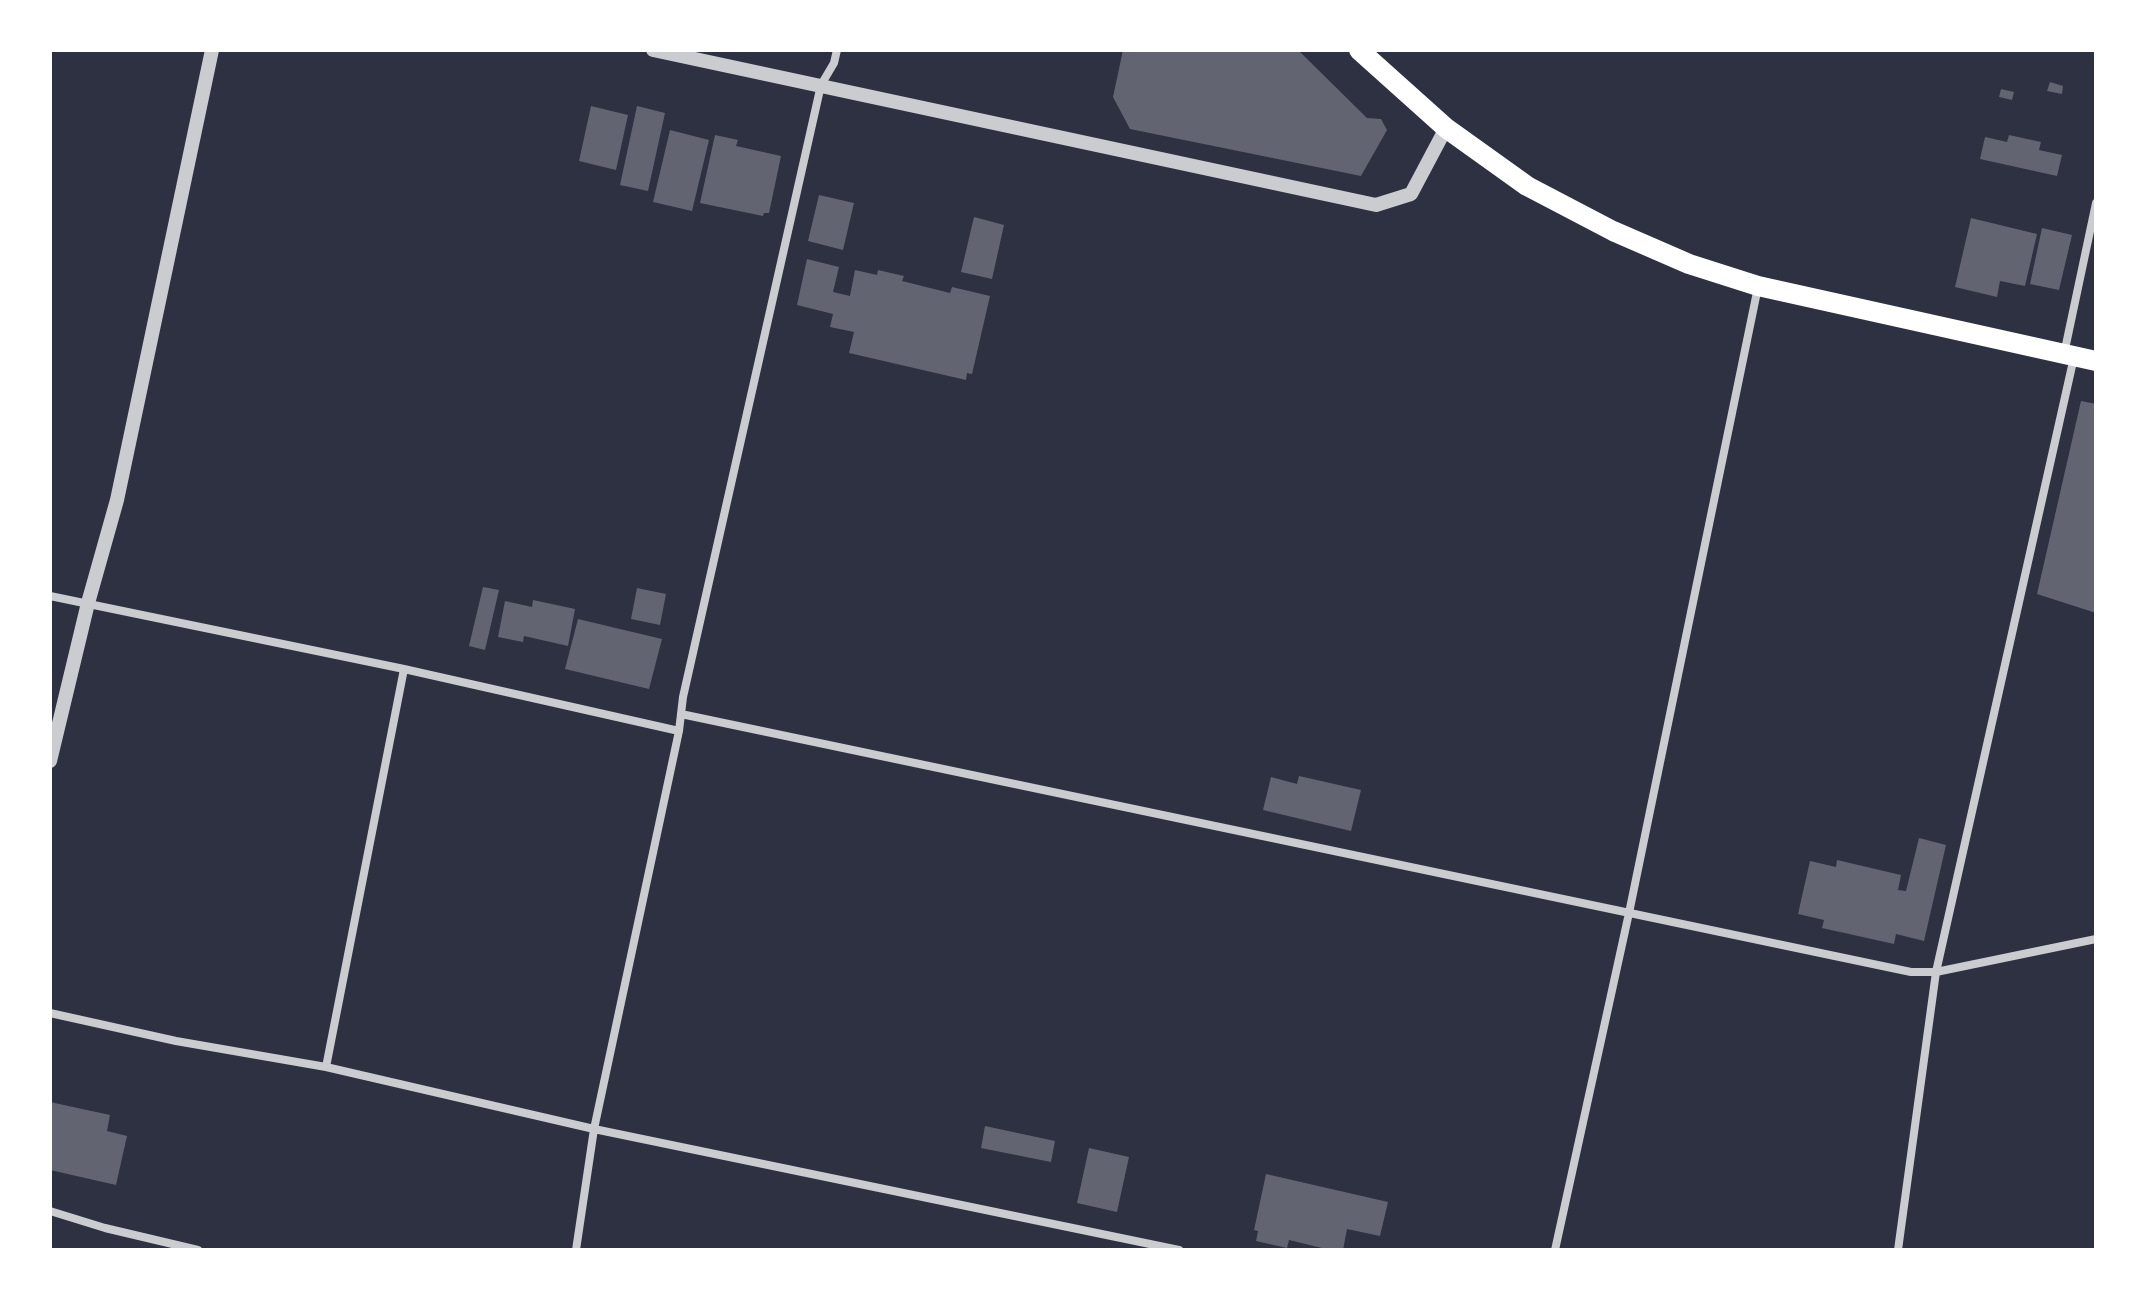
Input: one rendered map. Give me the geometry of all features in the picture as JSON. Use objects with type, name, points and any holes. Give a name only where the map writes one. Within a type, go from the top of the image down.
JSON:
[{"type":"main road","points":[[1359,50],[1446,128],[1527,186],[1613,231],[1689,264],[1758,286],[2096,361]]},
{"type":"street","points":[[50,761],[88,603],[117,500],[212,50]]},
{"type":"street","points":[[653,50],[1376,205],[1411,194],[1446,128]]},
{"type":"street","points":[[576,1250],[594,1129],[681,714],[821,85],[834,63],[837,50]]},
{"type":"street","points":[[1898,1250],[1936,972],[2069,355],[2096,203]]},
{"type":"street","points":[[1555,1250],[1629,913],[1758,286]]},
{"type":"street","points":[[50,596],[404,669],[679,731]]},
{"type":"street","points":[[326,1067],[404,669]]},
{"type":"street","points":[[681,714],[1911,972],[1936,972],[2096,939]]},
{"type":"street","points":[[50,1013],[176,1041],[326,1067],[594,1129],[1179,1250]]},
{"type":"street","points":[[50,1211],[105,1228],[198,1250]]},
{"type":"building","points":[[1123,50],[1298,50],[1367,118],[1381,119],[1387,130],[1361,176],[1130,129],[1113,97]]},
{"type":"building","points":[[2050,82],[2063,86],[2062,94],[2047,91]]},
{"type":"building","points":[[2001,89],[2014,92],[2012,100],[1999,97]]},
{"type":"building","points":[[591,106],[628,115],[616,170],[579,161]]},
{"type":"building","points":[[637,106],[665,113],[648,191],[620,185]]},
{"type":"building","points":[[670,130],[709,140],[692,211],[653,202]]},
{"type":"building","points":[[715,135],[738,140],[736,146],[781,156],[769,213],[763,216],[700,203]]},
{"type":"building","points":[[2009,135],[2041,142],[2039,150],[2062,155],[2057,176],[1980,159],[1985,137],[2007,142]]},
{"type":"building","points":[[819,195],[854,203],[843,250],[808,241]]},
{"type":"building","points":[[974,217],[1004,225],[992,279],[961,272]]},
{"type":"building","points":[[1971,218],[2037,234],[2025,286],[2000,281],[1997,297],[1955,287]]},
{"type":"building","points":[[2042,228],[2072,235],[2059,290],[2030,284]]},
{"type":"building","points":[[807,259],[839,267],[833,292],[850,296],[855,270],[877,275],[878,270],[904,276],[902,281],[950,293],[952,287],[990,296],[972,374],[967,373],[966,380],[849,353],[854,332],[830,327],[833,314],[797,305]]},
{"type":"building","points":[[2081,401],[2096,404],[2096,613],[2037,594]]},
{"type":"building","points":[[483,587],[499,590],[485,650],[469,646]]},
{"type":"building","points":[[637,588],[666,594],[660,625],[631,619]]},
{"type":"building","points":[[533,600],[575,609],[568,646],[524,636],[523,642],[498,637],[505,601],[532,607]]},
{"type":"building","points":[[578,619],[662,639],[649,689],[565,669]]},
{"type":"building","points":[[1299,776],[1361,790],[1351,831],[1263,810],[1271,777],[1297,784]]},
{"type":"building","points":[[1919,838],[1946,845],[1924,941],[1896,934],[1894,944],[1822,928],[1824,920],[1798,914],[1810,861],[1836,867],[1837,860],[1901,875],[1898,890],[1906,891]]},
{"type":"building","points":[[50,1102],[110,1115],[107,1131],[127,1136],[116,1185],[50,1170]]},
{"type":"building","points":[[985,1126],[1055,1141],[1051,1162],[981,1148]]},
{"type":"building","points":[[1089,1148],[1129,1157],[1117,1212],[1077,1203]]},
{"type":"building","points":[[1266,1174],[1388,1202],[1380,1236],[1347,1229],[1343,1250],[1289,1240],[1287,1248],[1256,1241],[1258,1231],[1254,1230]]}]
